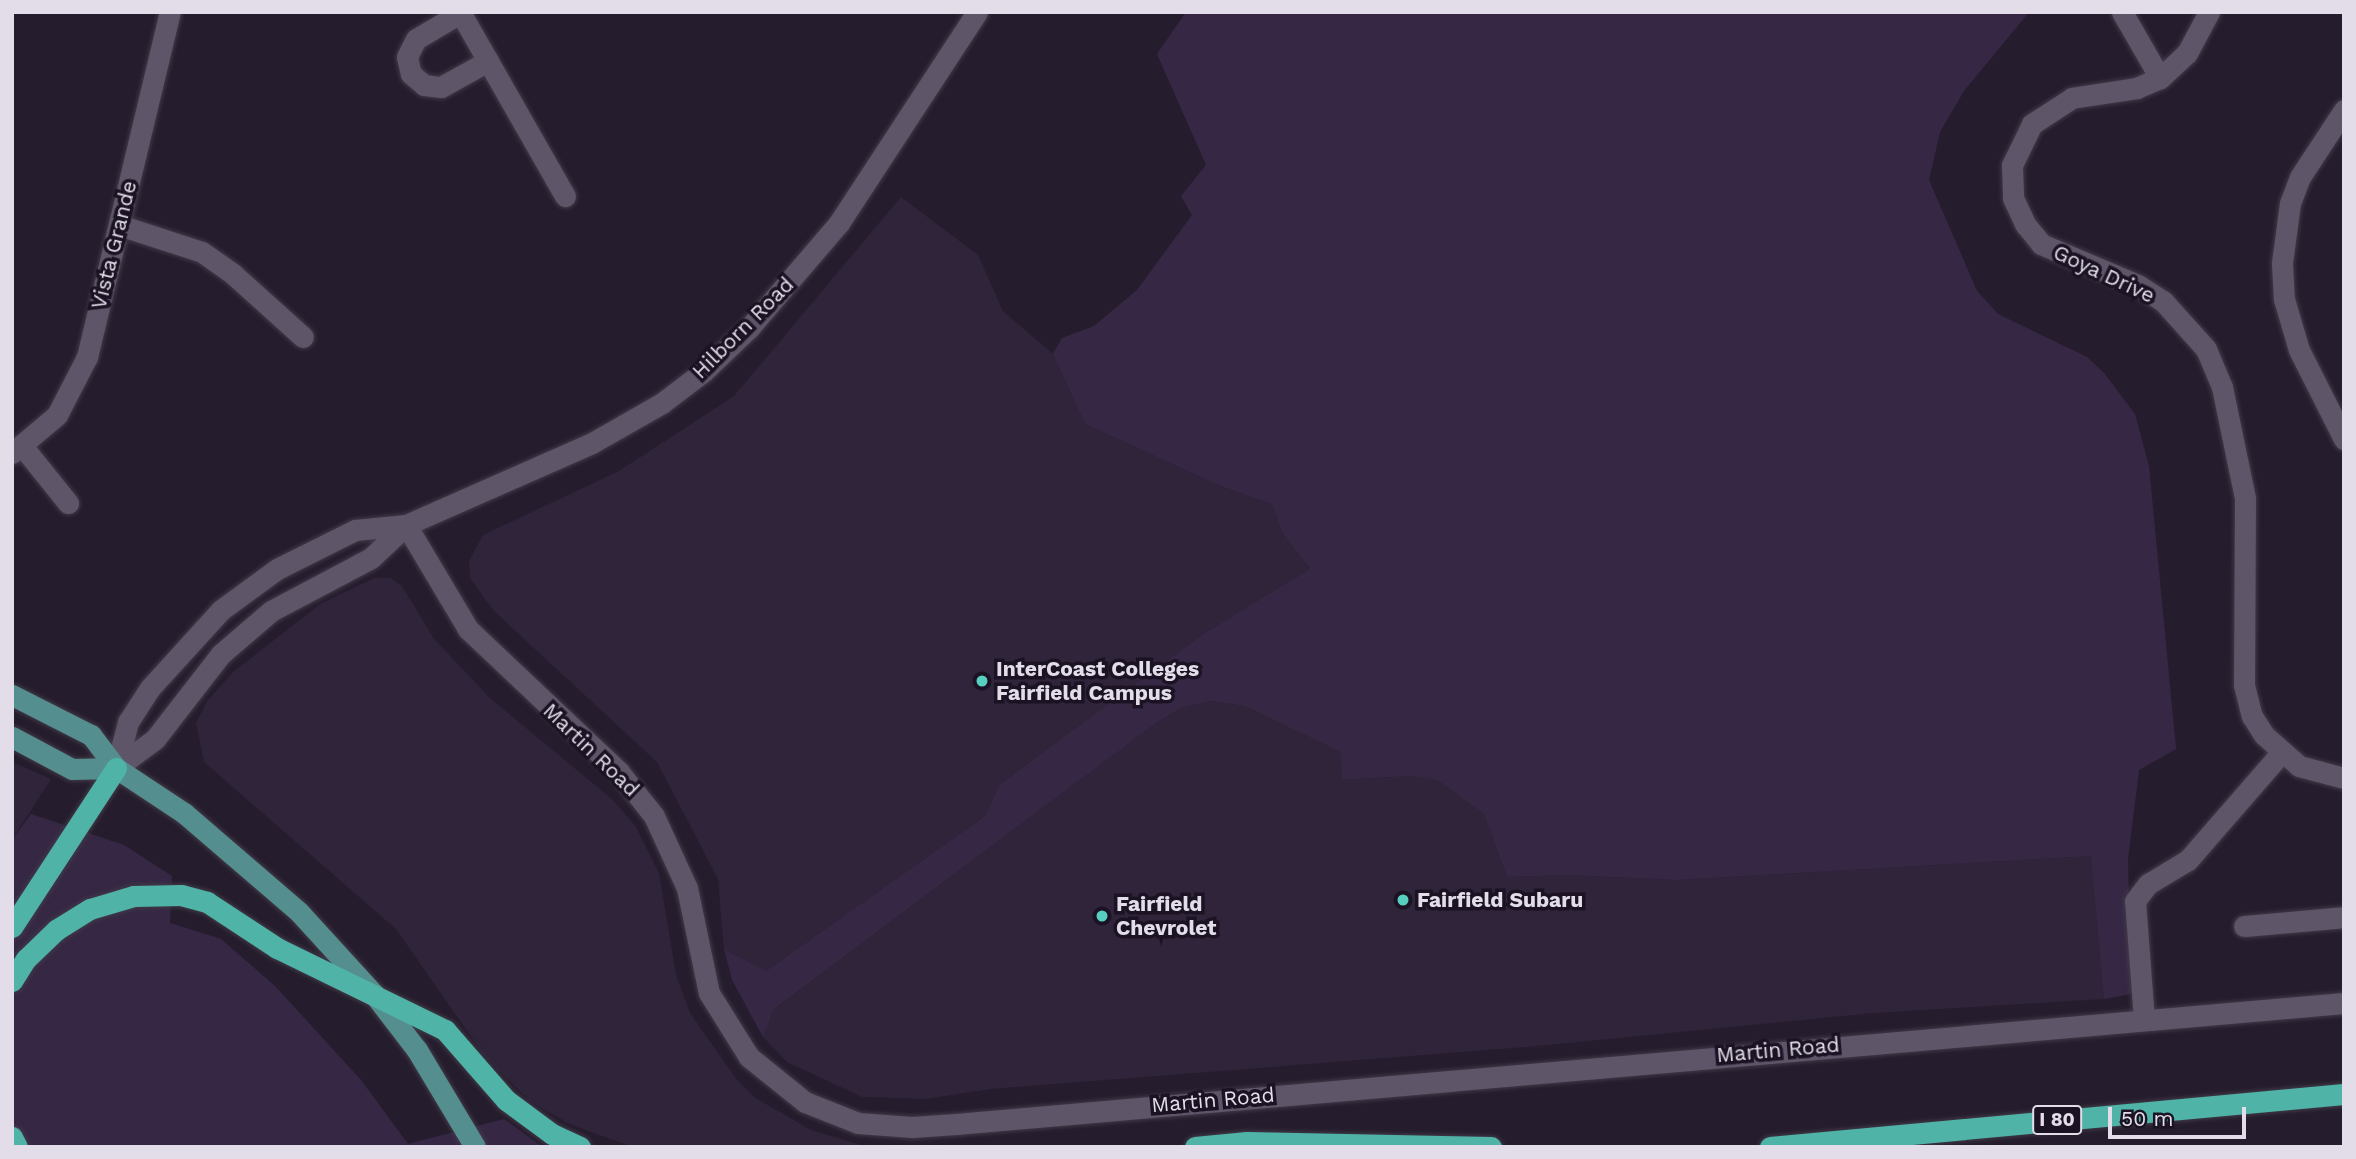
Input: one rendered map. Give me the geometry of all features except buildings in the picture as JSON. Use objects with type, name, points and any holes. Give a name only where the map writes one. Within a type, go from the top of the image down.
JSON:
[{"type":"highway","points":[[12,927],[117,768]]},
{"type":"highway","points":[[12,981],[26,959],[56,930],[90,909],[134,896],[181,895],[207,902],[277,948],[445,1030],[506,1100],[552,1134],[580,1147]]},
{"type":"highway","name":"I 80","points":[[1770,1147],[2344,1094]]},
{"type":"highway","points":[[12,1137],[17,1147]]},
{"type":"highway","points":[[1195,1147],[1287,1142],[1491,1147]]},
{"type":"main road","points":[[12,695],[91,735],[117,768],[184,813],[253,869],[374,994],[417,1050],[475,1147]]},
{"type":"main road","points":[[12,737],[72,769],[117,768]]},
{"type":"street","name":"Vista Grande","points":[[18,450],[57,415],[71,393],[87,357],[170,12]]},
{"type":"street","points":[[488,61],[441,88],[424,85],[411,74],[407,57],[416,39],[460,12],[488,61],[565,196]]},
{"type":"street","name":"Hilborn Road","points":[[117,768],[128,722],[150,688],[221,610],[277,569],[355,530],[406,525],[602,438],[663,403],[703,372],[749,328],[839,223],[977,12]]},
{"type":"street","points":[[2122,12],[2160,78]]},
{"type":"street","name":"Goya Drive","points":[[2209,12],[2187,53],[2160,78],[2137,88],[2072,98],[2051,108],[2032,124],[2019,144],[2012,165],[2013,198],[2025,224],[2041,244],[2138,285],[2163,301],[2206,349],[2222,387],[2245,498],[2244,685],[2252,716],[2281,754],[2320,775],[2344,778]]},
{"type":"street","points":[[2344,110],[2300,177],[2290,203],[2282,263],[2284,299],[2300,350],[2344,439]]},
{"type":"street","points":[[119,225],[202,252],[233,274],[303,337]]},
{"type":"street","points":[[18,450],[68,503]]},
{"type":"street","name":"Hilborn Road","points":[[117,768],[155,739],[199,679],[245,632],[294,597],[371,558],[406,525]]},
{"type":"street","name":"Martin Road","points":[[406,525],[468,629],[619,772],[654,816],[687,888],[700,962],[727,1027],[775,1082],[840,1118],[889,1127],[945,1125],[2344,1003]]},
{"type":"street","points":[[2144,1020],[2135,901],[2148,884],[2188,860],[2281,754]]},
{"type":"street","points":[[2244,926],[2344,917]]},
{"type":"shaded area","points":[[1186,12],[2029,12],[1964,91],[1940,132],[1929,180],[1977,291],[1998,314],[2087,357],[2104,373],[2135,414],[2149,466],[2176,749],[2139,770],[2128,859],[2131,994],[2104,999],[2091,856],[1677,880],[1567,875],[1507,877],[1484,814],[1438,780],[1410,776],[1342,780],[1341,752],[1245,706],[1211,701],[1181,708],[1159,721],[774,1009],[763,1037],[732,980],[724,949],[766,971],[985,816],[999,785],[1203,634],[1310,569],[1282,532],[1272,504],[1218,485],[1085,424],[1053,354],[1062,338],[1094,326],[1137,290],[1192,215],[1181,196],[1206,165],[1157,54]]},
{"type":"shaded area","points":[[901,197],[978,255],[1003,311],[1053,354],[1085,424],[1218,485],[1272,504],[1282,532],[1310,569],[1203,634],[999,785],[985,816],[766,971],[724,949],[718,879],[657,762],[493,610],[470,578],[469,561],[483,535],[619,471],[734,396]]},
{"type":"shaded area","points":[[374,578],[390,578],[402,586],[434,639],[491,699],[613,800],[636,827],[659,873],[676,975],[690,1013],[737,1080],[754,1097],[811,1130],[867,1147],[633,1147],[569,1124],[530,1101],[486,1058],[396,929],[204,762],[196,723],[207,701],[232,673],[320,604]]},
{"type":"shaded area","points":[[1211,701],[1245,706],[1342,752],[1342,780],[1410,776],[1438,779],[1484,814],[1507,877],[1567,875],[1677,880],[2092,856],[2104,999],[1874,1013],[1526,1047],[990,1089],[926,1099],[862,1097],[787,1062],[763,1037],[774,1009],[1159,721],[1181,708]]},
{"type":"shaded area","points":[[12,762],[51,779],[12,840]]},
{"type":"shaded area","points":[[31,814],[124,845],[172,876],[170,923],[221,939],[275,986],[361,1080],[408,1144],[504,1119],[543,1147],[12,1147],[12,840]]},
{"type":"place","name":"InterCoast Colleges Fairfield Campus","points":[[982,681]]},
{"type":"place","name":"Fairfield Subaru","points":[[1403,900]]},
{"type":"place","name":"Fairfield Chevrolet","points":[[1102,916]]}]
